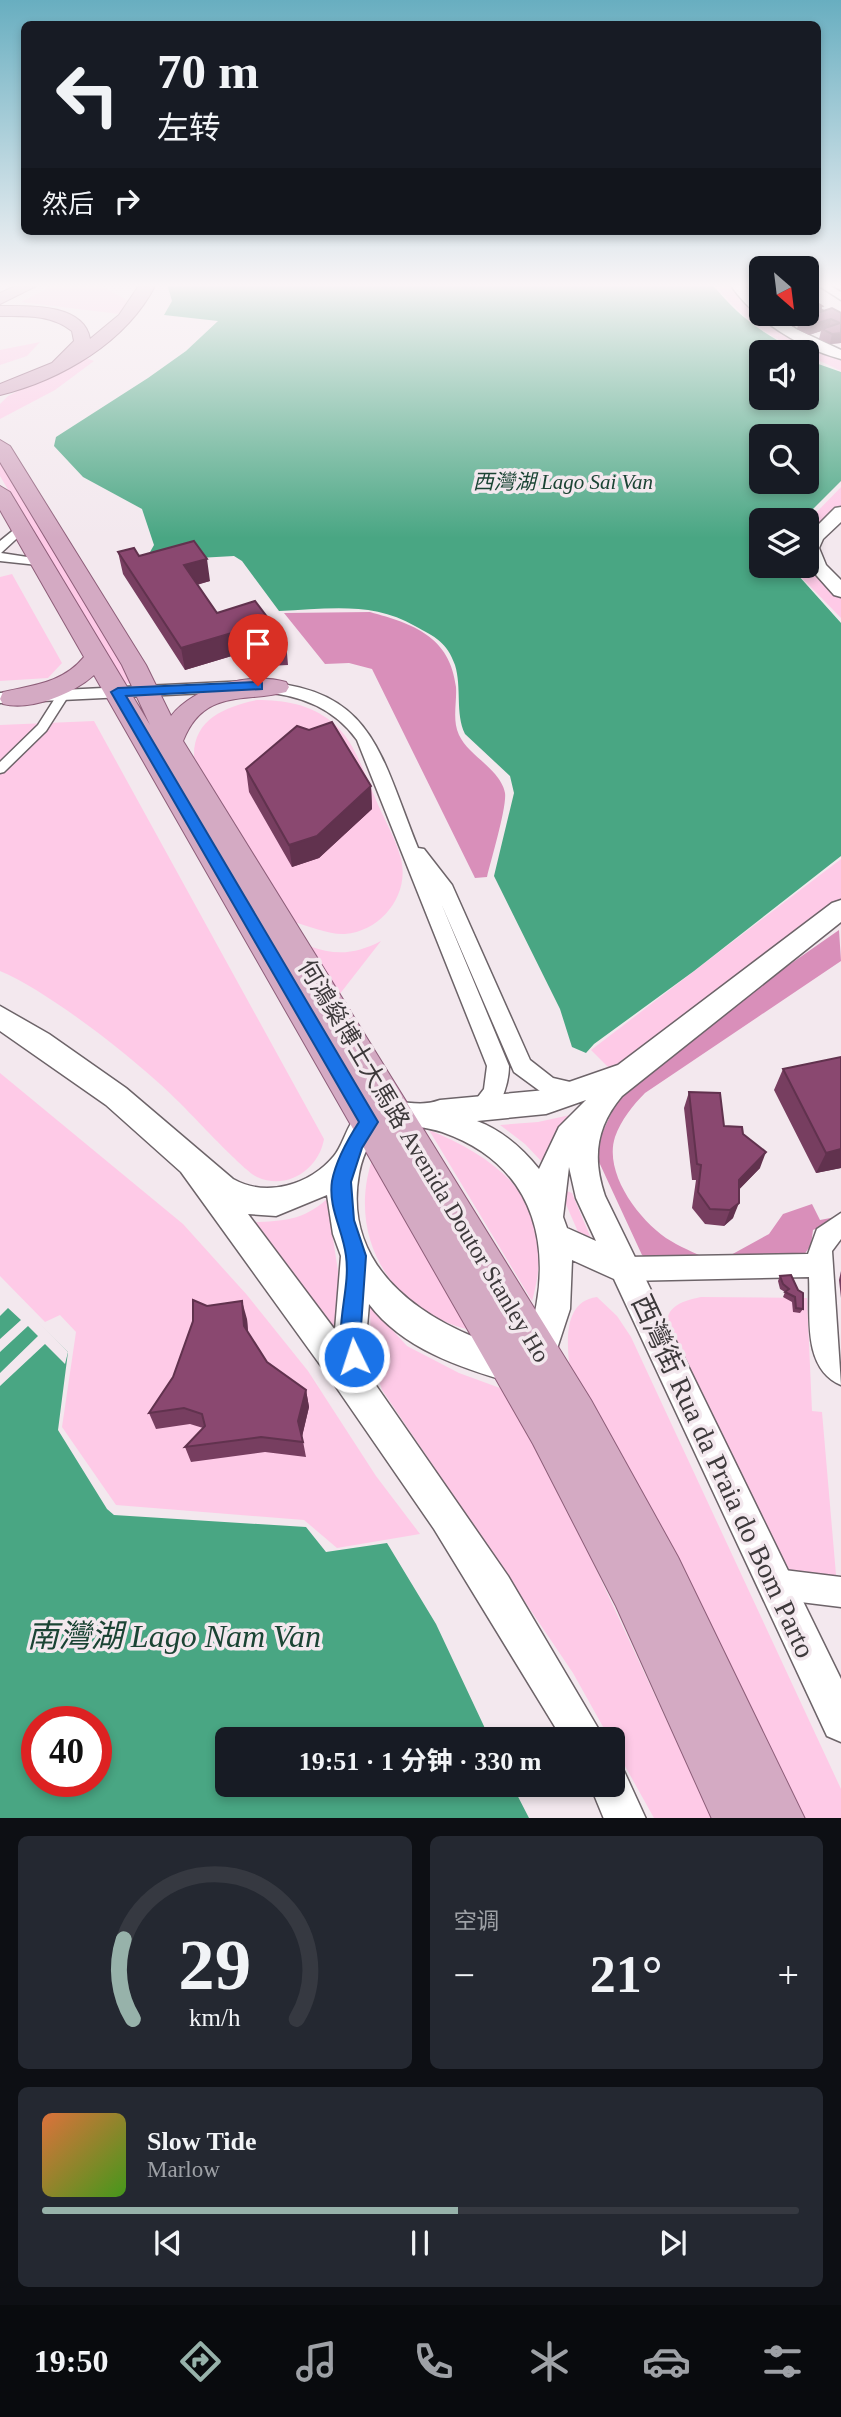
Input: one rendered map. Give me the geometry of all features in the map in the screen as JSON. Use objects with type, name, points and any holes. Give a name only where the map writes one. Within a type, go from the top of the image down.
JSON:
[{"type":"main road","points":[[0,397],[49,369]]},
{"type":"main road","points":[[0,390],[34,377]]},
{"type":"main road","name":"何鴻燊博士大馬路 Avenida Doutor Stanley Ho","points":[[0,446],[134,665],[132,692],[397,1115]]},
{"type":"main road","name":"何鴻燊博士大馬路 Avenida Doutor Stanley Ho","points":[[0,492],[97,657],[132,692],[170,742],[397,1115],[527,1360],[737,1818]]},
{"type":"main road","points":[[6,698],[60,686],[82,673],[97,657]]},
{"type":"main road","points":[[170,742],[184,716],[207,700],[244,688],[277,687]]},
{"type":"main road","name":"何鴻燊博士大馬路 Avenida Doutor Stanley Ho","points":[[527,1360],[662,1573],[780,1818]]},
{"type":"street","points":[[841,512],[815,537],[810,548],[818,567],[841,591]]},
{"type":"street","points":[[0,549],[21,528]]},
{"type":"street","points":[[0,556],[42,563]]},
{"type":"street","points":[[6,698],[277,687],[321,699],[342,712],[358,727],[412,848],[424,889],[498,1066],[499,1082],[493,1098],[479,1110]]},
{"type":"street","points":[[0,769],[42,728],[63,695]]},
{"type":"street","points":[[412,848],[443,885],[522,1066],[535,1079],[552,1089],[594,1093]]},
{"type":"street","points":[[0,1017],[67,1059],[153,1126],[223,1189],[249,1201],[265,1202],[300,1195],[327,1180],[397,1115],[537,1104],[594,1093],[632,1070],[841,909]]},
{"type":"street","points":[[346,1164],[341,1200],[356,1256],[378,1291],[410,1322],[432,1337],[469,1354],[527,1360],[558,1303],[560,1269],[550,1189],[560,1150],[594,1093]]},
{"type":"street","name":"西灣街 Rua da Praia do Bom Parto","points":[[594,1093],[586,1128],[583,1171],[591,1198],[841,1722]]},
{"type":"street","points":[[397,1115],[464,1125],[489,1139],[515,1162],[535,1188],[554,1229],[625,1269],[821,1265]]},
{"type":"street","points":[[189,1160],[360,1389],[490,1581],[577,1727]]},
{"type":"street","points":[[841,1224],[825,1237],[820,1251],[825,1352],[832,1366],[841,1372]]},
{"type":"street","points":[[356,1256],[351,1327],[360,1389]]},
{"type":"street","points":[[776,1584],[841,1592]]},
{"type":"street","points":[[616,1797],[626,1818]]},
{"type":"shaded area","points":[[60,369],[83,369],[55,390],[0,419],[0,404],[8,396]]},
{"type":"shaded area","points":[[0,457],[131,675],[133,684],[122,683],[0,476]]},
{"type":"shaded area","points":[[841,487],[841,511],[819,536],[819,510]]},
{"type":"shaded area","points":[[12,574],[62,663],[48,678],[0,681],[0,577]]},
{"type":"shaded area","points":[[819,574],[841,598],[841,618],[802,578],[819,578]]},
{"type":"shaded area","points":[[370,612],[415,628],[427,635],[446,655],[456,687],[455,711],[459,735],[466,746],[495,774],[505,793],[487,877],[475,878],[372,669],[349,663],[325,664],[284,613]]},
{"type":"shaded area","points":[[257,700],[296,704],[324,716],[347,738],[358,758],[396,844],[403,872],[397,898],[390,909],[370,926],[339,934],[293,922],[194,757],[195,744],[205,724],[223,711]]},
{"type":"shaded area","points":[[94,721],[324,1139],[316,1160],[300,1175],[268,1181],[251,1173],[163,1087],[119,1049],[44,995],[0,971],[0,725]]},
{"type":"shaded area","points":[[841,859],[841,911],[617,1076],[591,1050]]},
{"type":"shaded area","points":[[839,930],[841,961],[645,1093],[624,1119],[615,1137],[613,1151],[614,1166],[627,1196],[659,1233],[681,1247],[715,1262],[655,1262],[642,1255],[599,1162],[599,1140],[620,1094],[707,1022]]},
{"type":"shaded area","points":[[381,941],[339,995],[309,946],[346,952],[363,949]]},
{"type":"shaded area","points":[[0,1073],[183,1224],[247,1295],[308,1371],[376,1476],[420,1534],[337,1548],[304,1520],[116,1505],[62,1427],[76,1332],[60,1315],[45,1322],[0,1276]]},
{"type":"shaded area","points":[[584,1112],[543,1163],[525,1144],[500,1125],[538,1122]]},
{"type":"shaded area","points":[[429,1130],[483,1158],[504,1175],[521,1194],[532,1216],[538,1241],[538,1269],[532,1301]]},
{"type":"shaded area","points":[[374,1154],[475,1331],[445,1322],[420,1308],[398,1289],[382,1267],[371,1242],[365,1214],[366,1184]]},
{"type":"shaded area","points":[[564,1190],[572,1193],[592,1241],[582,1241],[561,1193]]},
{"type":"shaded area","points":[[327,1199],[343,1304],[338,1333],[248,1223],[299,1216]]},
{"type":"shaded area","points":[[812,1204],[820,1220],[841,1216],[841,1219],[813,1230],[811,1245],[801,1259],[729,1256],[769,1234],[783,1214]]},
{"type":"shaded area","points":[[597,1297],[617,1316],[631,1337],[841,1789],[841,1818],[802,1818],[571,1379],[568,1343],[571,1318],[576,1308]]},
{"type":"shaded area","points":[[701,1297],[807,1298],[812,1411],[822,1412],[838,1598],[802,1596],[670,1334],[668,1319],[674,1308],[685,1301]]},
{"type":"shaded area","points":[[370,1306],[407,1346],[459,1373],[500,1388],[534,1436],[712,1818],[654,1818],[625,1766],[625,1727],[603,1727],[573,1673],[382,1390],[371,1356]]},
{"type":"water","name":"西灣湖 Lago Sai Van","points":[[161,369],[749,369],[749,410],[819,410],[819,369],[841,372],[841,481],[814,508],[749,508],[749,578],[801,578],[841,623],[841,856],[694,971],[594,1044],[586,1053],[572,1047],[560,1009],[494,876],[514,793],[510,776],[465,734],[460,718],[455,665],[444,645],[415,626],[383,613],[349,608],[279,611],[242,561],[234,556],[145,561],[154,545],[142,509],[83,477],[54,446],[56,437]]},
{"type":"water","name":"南灣湖 Lago Nam Van","points":[[0,1285],[68,1352],[58,1430],[107,1509],[114,1515],[306,1527],[326,1552],[387,1543],[436,1624],[484,1727],[215,1727],[215,1797],[518,1797],[529,1818],[0,1818]]},
{"type":"pier","points":[[0,1282],[68,1352],[65,1364],[45,1344],[0,1386],[0,1373],[38,1336],[28,1326],[0,1352],[0,1339],[21,1320],[8,1308],[0,1316]]},
{"type":"building","points":[[194,541],[207,559],[184,565],[217,613],[255,601],[286,642],[265,644],[261,638],[240,644],[232,633],[181,648],[118,552],[134,548],[139,556]]},
{"type":"building","points":[[332,722],[371,786],[317,836],[289,845],[246,769],[297,726],[309,730]]},
{"type":"building","points":[[841,1057],[841,1149],[826,1153],[783,1069]]},
{"type":"building","points":[[689,1092],[720,1093],[724,1126],[742,1127],[743,1134],[766,1152],[739,1180],[739,1203],[730,1210],[710,1209],[698,1192],[701,1165],[697,1164]]},
{"type":"building","points":[[791,1275],[798,1290],[803,1293],[803,1309],[796,1308],[795,1297],[785,1292],[789,1289],[780,1276]]},
{"type":"building","points":[[193,1300],[207,1306],[242,1301],[244,1326],[267,1362],[306,1390],[298,1421],[303,1442],[261,1437],[185,1447],[205,1426],[202,1414],[184,1408],[149,1413],[173,1377],[193,1321]]},
{"type":"route","points":[[258,686],[118,692],[369,1122],[354,1145],[341,1182],[344,1220],[356,1256],[351,1327],[354,1357]]}]
